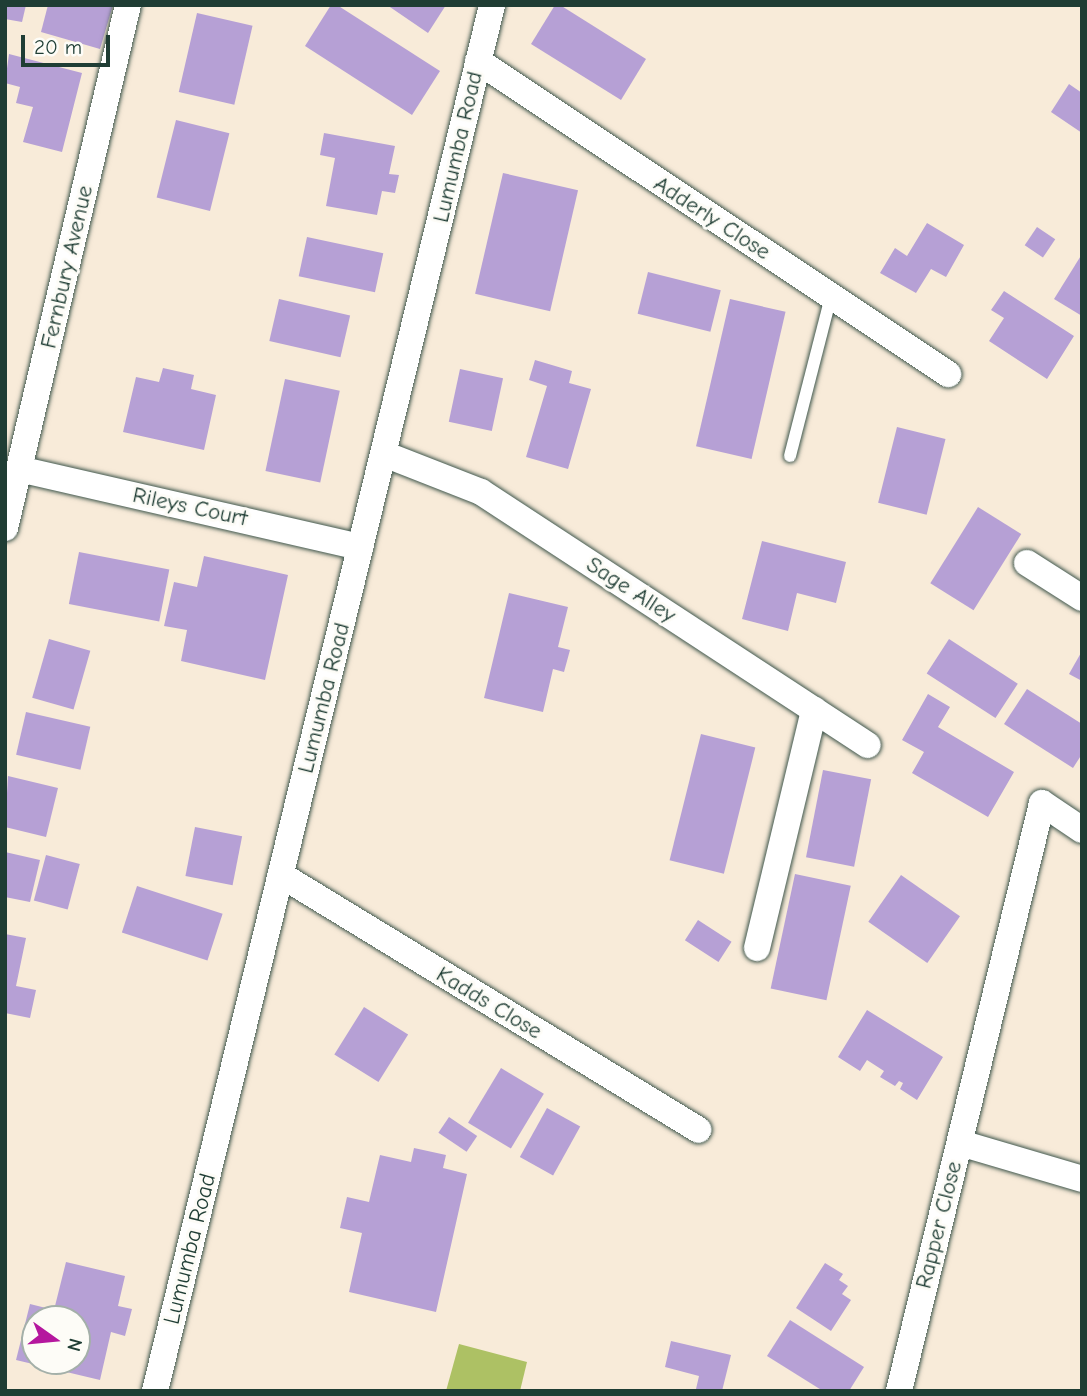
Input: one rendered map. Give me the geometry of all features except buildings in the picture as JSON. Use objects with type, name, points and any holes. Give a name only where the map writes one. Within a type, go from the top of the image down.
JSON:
[{"type":"street","name":"Fernbury Avenue","points":[[5,528],[128,5]]},
{"type":"street","name":"Lumumba Road","points":[[155,1391],[492,5]]},
{"type":"street","name":"Adderly Close","points":[[478,61],[948,374]]},
{"type":"street","name":"Sage Alley","points":[[384,454],[481,492],[868,745]]},
{"type":"street","name":"Rileys Court","points":[[19,469],[360,547]]},
{"type":"street","points":[[1027,563],[1082,598]]},
{"type":"street","points":[[757,948],[814,710]]},
{"type":"street","points":[[960,1143],[1042,803],[1082,830]]},
{"type":"street","name":"Kadds Close","points":[[281,876],[698,1130]]},
{"type":"street","name":"Rapper Close","points":[[899,1391],[960,1143],[1082,1179]]},
{"type":"lane","points":[[790,456],[831,296]]},
{"type":"green space","points":[[459,1344],[527,1362],[520,1391],[446,1391]]}]
